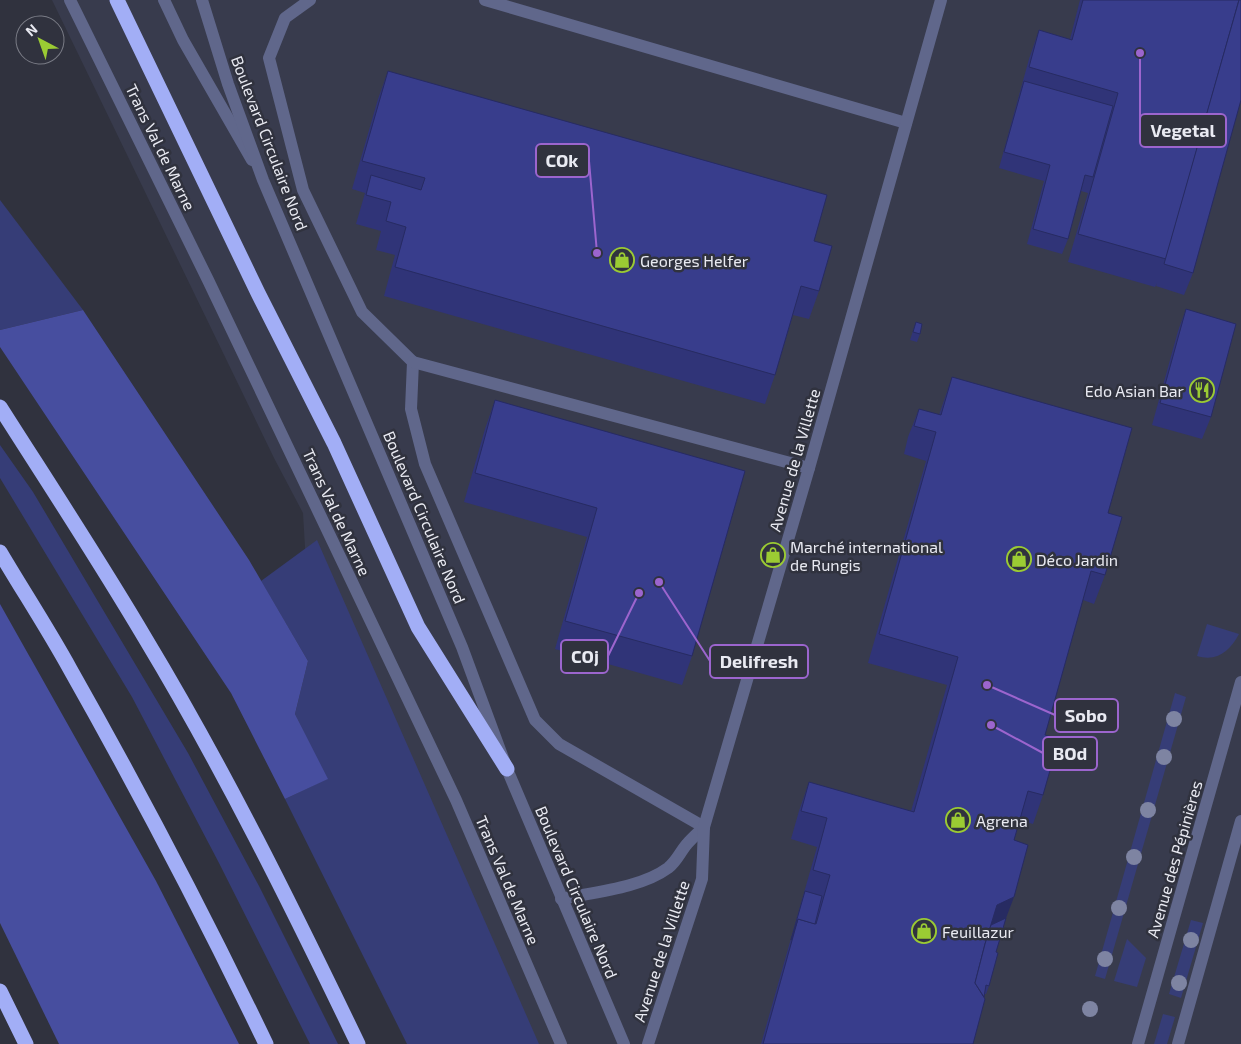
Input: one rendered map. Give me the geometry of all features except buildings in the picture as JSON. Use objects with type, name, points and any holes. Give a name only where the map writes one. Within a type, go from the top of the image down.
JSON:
[{"type":"highway","points":[[117,0],[258,293],[334,443],[418,627],[507,769]]},
{"type":"highway","points":[[0,407],[146,639],[194,724],[264,854],[358,1044]]},
{"type":"highway","points":[[0,552],[69,668],[150,815],[230,968],[266,1044]]},
{"type":"highway","points":[[0,990],[26,1044]]},
{"type":"street","name":"Trans Val de Marne","points":[[70,0],[208,280],[456,800],[561,1044]]},
{"type":"street","points":[[164,0],[184,40],[263,180]]},
{"type":"street","name":"Boulevard Circulaire Nord","points":[[202,0],[228,84],[263,180],[462,647],[507,769],[624,1044]]},
{"type":"street","points":[[310,0],[285,18],[270,58],[302,190],[362,312],[413,362],[809,468]]},
{"type":"street","points":[[486,0],[906,123]]},
{"type":"street","name":"Avenue de la Villette","points":[[648,1044],[702,879],[704,828],[809,468],[941,0]]},
{"type":"street","points":[[413,362],[410,409],[425,464],[535,720],[559,744],[704,828],[687,844],[679,857],[668,868],[650,878],[625,886],[561,899]]},
{"type":"street","name":"Avenue des Pépinières","points":[[1138,1044],[1237,713],[1241,682]]},
{"type":"street","points":[[1178,1044],[1241,821]]},
{"type":"shaded area","name":"Marché international de Rungis","points":[[52,0],[1241,0],[1241,1044],[501,1044],[308,598],[303,513],[274,458],[65,27],[65,15],[59,15]]},
{"type":"shaded area","points":[[0,200],[83,310],[0,330]]},
{"type":"shaded area","points":[[83,310],[249,560],[308,661],[295,714],[328,779],[285,799],[231,693],[0,347],[0,330]]},
{"type":"shaded area","points":[[0,445],[33,492],[188,753],[259,886],[338,1044],[310,1044],[219,863],[132,697],[0,478]]},
{"type":"shaded area","points":[[317,540],[539,1044],[407,1044],[285,799],[327,779],[295,714],[308,661],[261,581]]},
{"type":"shaded area","points":[[0,604],[156,881],[239,1044],[59,1044],[0,923]]},
{"type":"shaded area","points":[[1207,624],[1239,634],[1222,654],[1211,657],[1197,656]]},
{"type":"shaded area","points":[[1175,693],[1186,697],[1105,979],[1095,976]]},
{"type":"shaded area","points":[[1191,920],[1203,923],[1181,998],[1169,994]]},
{"type":"shaded area","points":[[1127,939],[1146,958],[1137,987],[1114,981]]},
{"type":"shaded area","points":[[1163,1014],[1175,1017],[1167,1044],[1154,1044]]},
{"type":"place","name":"Vegetal","points":[[1140,53]]},
{"type":"place","name":"COk","points":[[597,253]]},
{"type":"place","name":"Georges Helfer","points":[[622,260]]},
{"type":"place","name":"Edo Asian Bar","points":[[1202,390]]},
{"type":"place","name":"Marché international de Rungis","points":[[773,555]]},
{"type":"place","name":"Déco Jardin","points":[[1019,559]]},
{"type":"place","name":"Delifresh","points":[[659,582]]},
{"type":"place","name":"COj","points":[[639,593]]},
{"type":"place","name":"Sobo","points":[[987,685]]},
{"type":"place","name":"BOd","points":[[991,725]]},
{"type":"place","name":"Agrena","points":[[958,820]]},
{"type":"place","name":"Feuillazur","points":[[924,931]]}]
